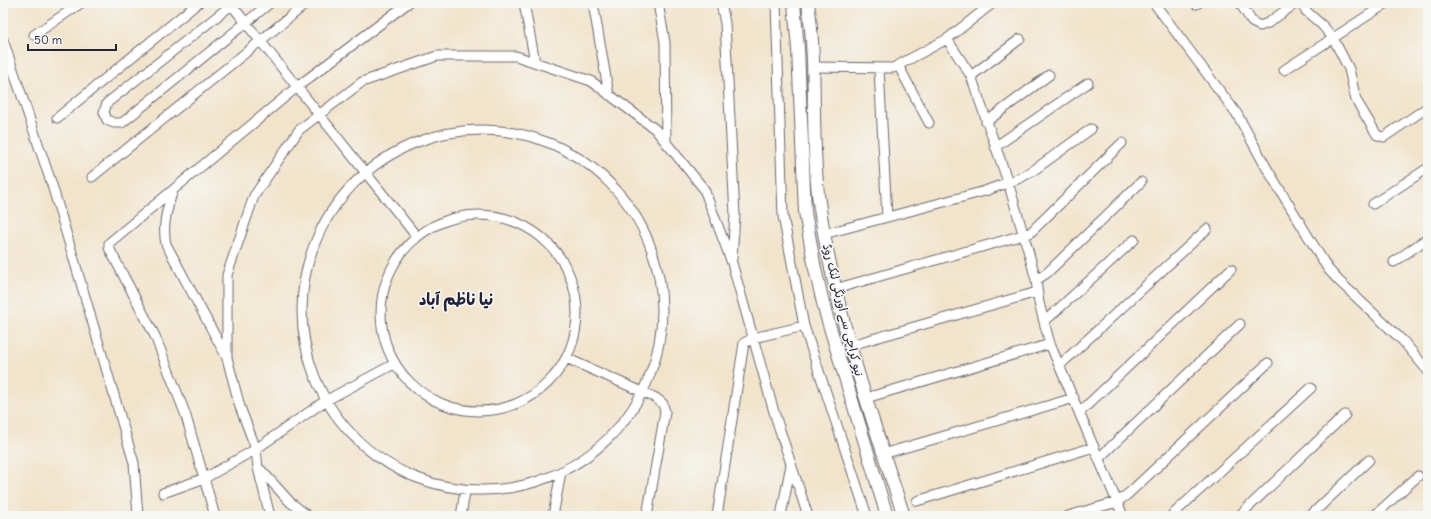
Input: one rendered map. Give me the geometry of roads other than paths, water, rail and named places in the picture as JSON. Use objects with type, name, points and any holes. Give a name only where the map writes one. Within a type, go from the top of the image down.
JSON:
[{"type":"street","points":[[34,35],[81,3]]},
{"type":"street","points":[[57,118],[198,3]]},
{"type":"street","points":[[270,3],[246,23],[122,123],[114,123],[107,120],[104,112],[107,103],[232,4],[246,23],[260,41],[319,115],[366,171],[417,237]]},
{"type":"street","points":[[92,177],[307,3]]},
{"type":"street","points":[[215,516],[185,413],[155,336],[109,248],[109,242],[298,87],[408,3]]},
{"type":"street","points":[[524,3],[535,62]]},
{"type":"street","points":[[593,3],[609,95]]},
{"type":"street","points":[[658,3],[665,42],[666,143]]},
{"type":"street","points":[[721,3],[725,23],[734,208],[732,263]]},
{"type":"street","points":[[776,3],[783,216],[804,326],[867,516]]},
{"type":"street","name":"نیو کراچی سے اورنگی لنک روڈ","points":[[794,3],[798,49],[805,212],[815,269],[825,312],[887,516]]},
{"type":"street","name":"نیو کراچی سے اورنگی لنک روڈ","points":[[808,3],[813,67],[816,169],[824,234],[840,307],[866,398],[904,516]]},
{"type":"street","points":[[813,67],[879,69],[898,65],[947,40],[993,3]]},
{"type":"street","points":[[1154,3],[1237,114],[1266,167],[1328,269],[1403,341],[1428,371]]},
{"type":"street","points":[[1240,3],[1252,22],[1260,26],[1268,23],[1296,3]]},
{"type":"street","points":[[1302,3],[1309,15],[1323,26],[1333,38],[1349,69],[1356,100],[1377,135],[1384,137],[1428,107]]},
{"type":"street","points":[[1284,70],[1388,3]]},
{"type":"street","points":[[970,76],[1020,39]]},
{"type":"street","points":[[3,40],[52,185],[134,463],[138,516]]},
{"type":"street","points":[[947,40],[970,76],[1008,182],[1036,280],[1037,292],[1050,344],[1123,516]]},
{"type":"street","points":[[227,358],[226,275],[254,196],[299,130],[362,82],[437,56],[516,56],[591,81],[655,129],[704,189],[732,263],[774,412],[808,516]]},
{"type":"street","points":[[898,65],[929,123]]},
{"type":"street","points":[[879,69],[887,217]]},
{"type":"street","points":[[986,122],[1049,75]]},
{"type":"street","points":[[995,147],[1088,83]]},
{"type":"street","points":[[467,128],[525,133],[579,156],[623,195],[652,246],[664,306],[655,366],[642,392],[626,421],[582,463],[526,487],[465,492],[406,476],[356,441],[325,401],[320,391],[302,335],[304,276],[324,221],[361,175],[366,171],[410,143],[467,128]]},
{"type":"street","points":[[824,234],[984,191],[1008,182],[1034,170],[1091,129]]},
{"type":"street","points":[[835,289],[1030,234],[1122,143]]},
{"type":"street","points":[[1373,204],[1428,168]]},
{"type":"street","points":[[1036,280],[1048,273],[1141,182]]},
{"type":"street","points":[[173,190],[165,215],[164,232],[166,244],[227,358],[240,407],[256,449],[258,468],[270,516]]},
{"type":"street","points":[[467,214],[500,216],[530,228],[555,249],[572,278],[578,310],[574,343],[566,358],[558,372],[535,395],[506,409],[474,412],[442,405],[415,389],[394,364],[382,334],[381,301],[390,270],[409,243],[417,237],[435,224],[467,214]]},
{"type":"street","points":[[1060,365],[1207,229]]},
{"type":"street","points":[[1394,262],[1428,238]]},
{"type":"street","points":[[1044,322],[1134,240]]},
{"type":"street","points":[[1080,412],[1231,269]]},
{"type":"street","points":[[851,345],[1037,292]]},
{"type":"street","points":[[825,312],[840,307]]},
{"type":"street","points":[[1099,458],[1240,324]]},
{"type":"street","points":[[717,516],[744,343],[753,338],[804,326]]},
{"type":"street","points":[[866,398],[1050,344]]},
{"type":"street","points":[[566,358],[656,398],[663,404],[666,412],[647,516]]},
{"type":"street","points":[[1068,516],[1117,502],[1268,363]]},
{"type":"street","points":[[163,493],[205,478],[256,449],[325,401],[394,364]]},
{"type":"street","points":[[1171,516],[1310,388]]},
{"type":"street","points":[[884,454],[1074,398]]},
{"type":"street","points":[[1239,516],[1345,415]]},
{"type":"street","points":[[917,501],[1094,447]]},
{"type":"street","points":[[1310,516],[1369,460]]},
{"type":"street","points":[[781,516],[791,463]]},
{"type":"street","points":[[258,468],[290,502],[308,516]]},
{"type":"street","points":[[553,516],[560,472]]},
{"type":"street","points":[[1374,516],[1418,476]]},
{"type":"street","points":[[461,516],[465,492]]},
{"type":"district","name":"نیا ناظم آباد","points":[[456,299]]}]
